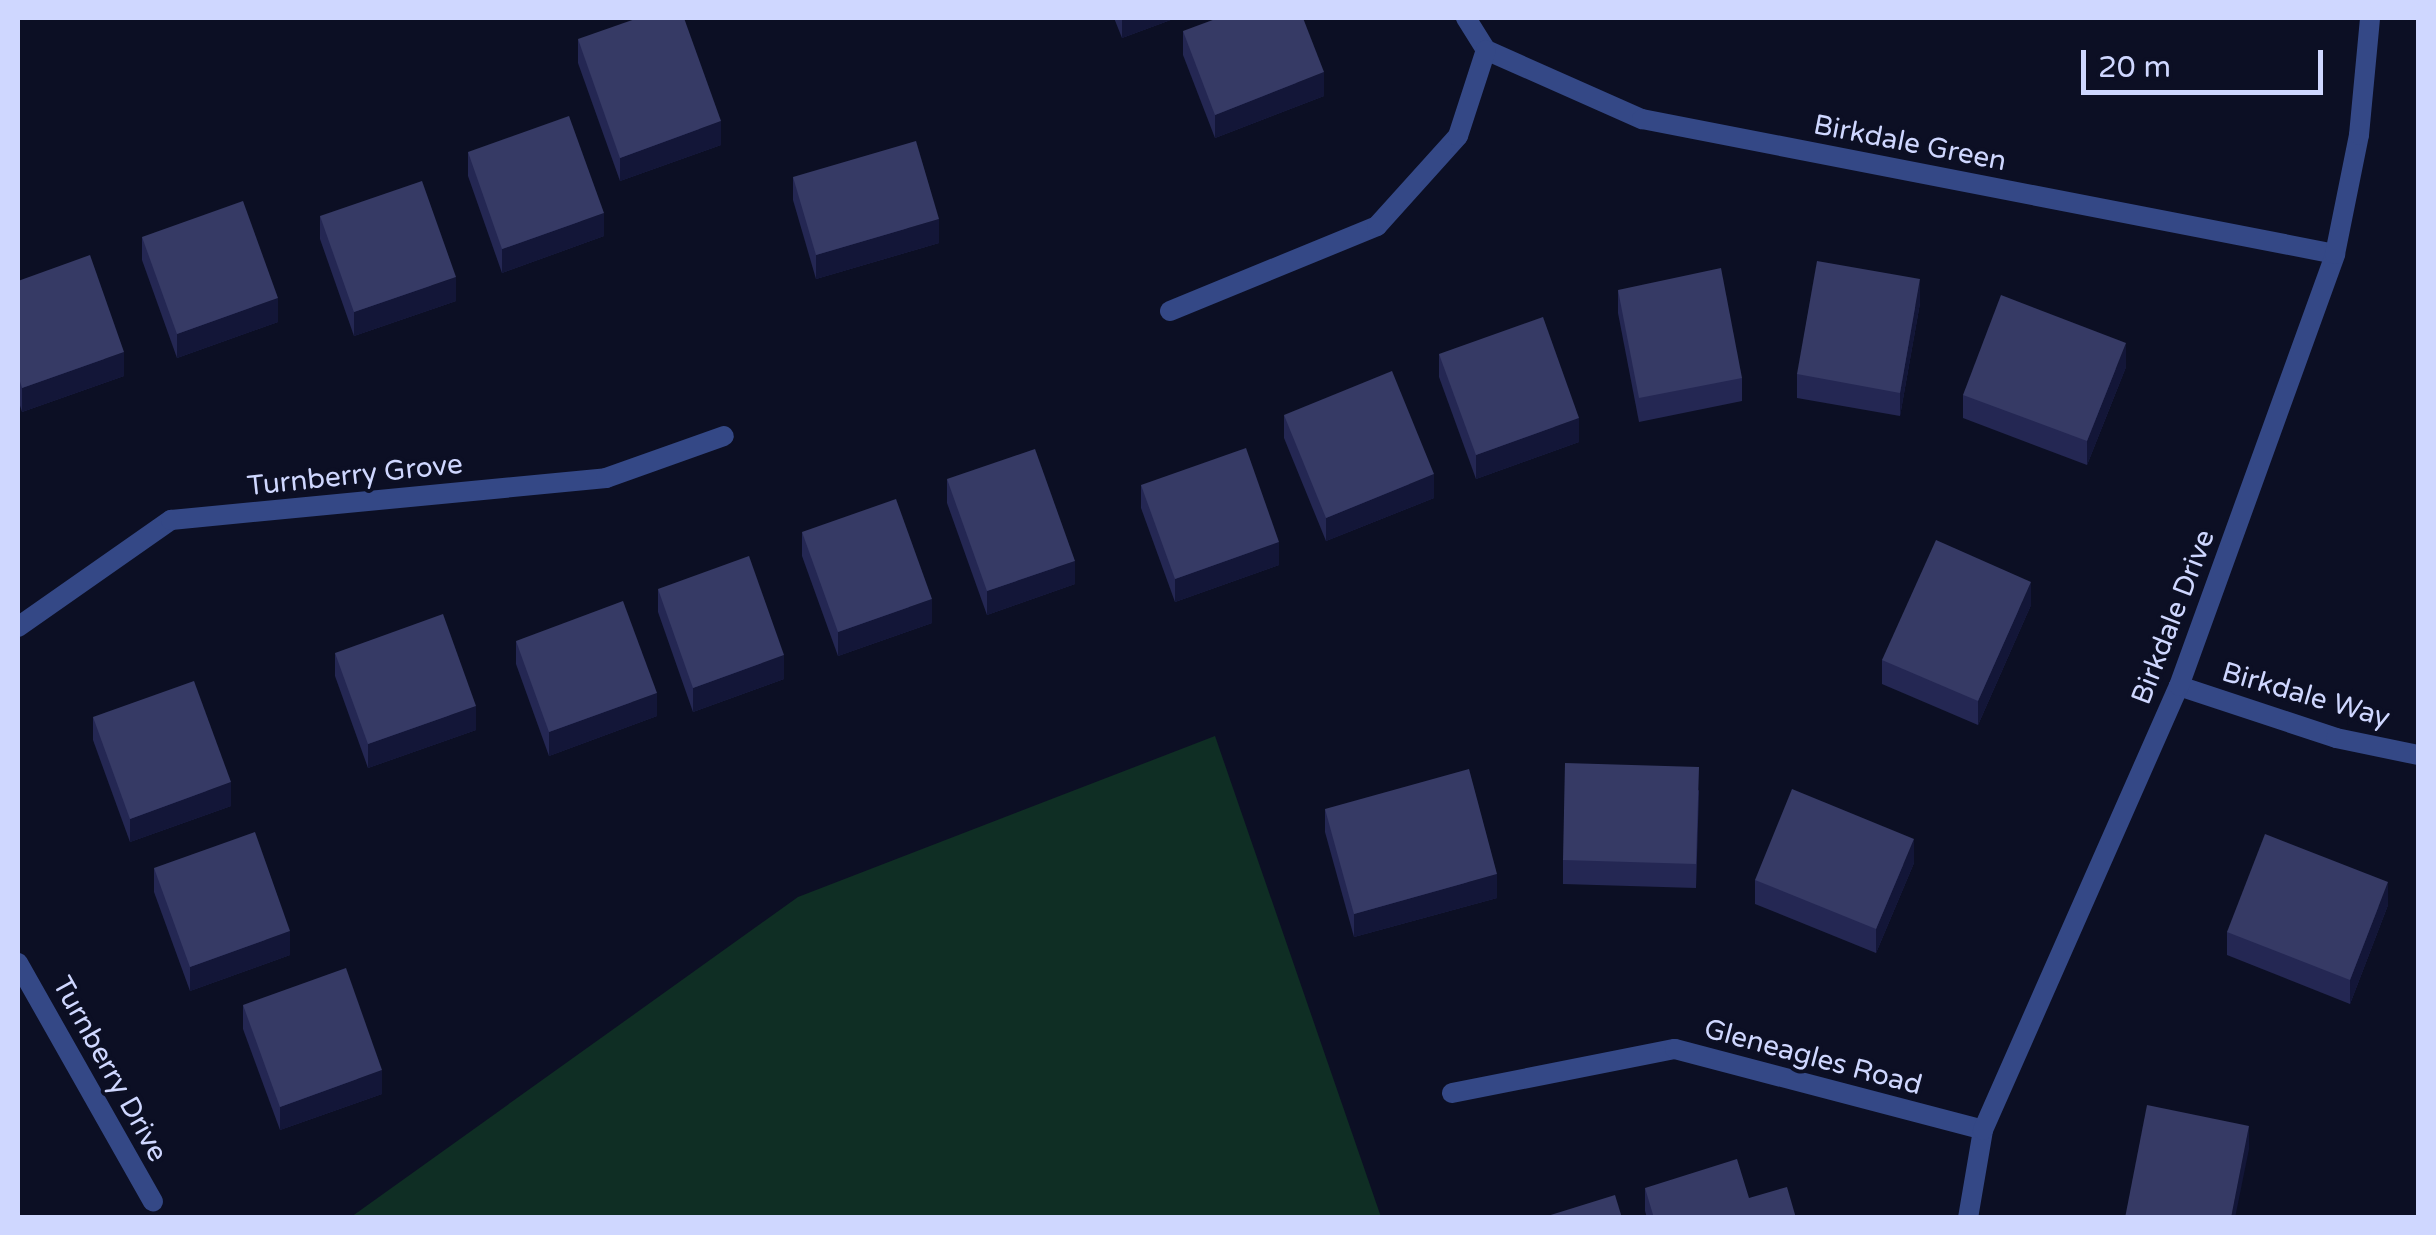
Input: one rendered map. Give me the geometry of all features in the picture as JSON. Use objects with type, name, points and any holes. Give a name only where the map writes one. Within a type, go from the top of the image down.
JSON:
[{"type":"street","points":[[1170,311],[1378,226],[1458,136],[1486,50],[1466,18]]},
{"type":"street","name":"Birkdale Drive","points":[[1968,1218],[1983,1130],[2179,686],[2335,254],[2359,136],[2370,18]]},
{"type":"street","name":"Birkdale Green","points":[[1486,50],[1642,119],[2335,254]]},
{"type":"street","name":"Turnberry Grove","points":[[18,627],[171,520],[606,478],[724,436]]},
{"type":"street","name":"Birkdale Way","points":[[2179,686],[2336,738],[2418,755]]},
{"type":"street","name":"Turnberry Drive","points":[[18,963],[153,1202]]},
{"type":"street","name":"Gleneagles Road","points":[[1452,1093],[1675,1048],[1983,1130]]},
{"type":"green space","points":[[1215,736],[1381,1217],[351,1217],[798,897]]},
{"type":"building","points":[[638,18],[684,18],[721,121],[620,158],[578,39]]},
{"type":"building","points":[[1218,18],[1303,18],[1324,72],[1215,115],[1183,31]]},
{"type":"building","points":[[569,116],[604,213],[502,249],[468,152]]},
{"type":"building","points":[[916,141],[939,219],[816,255],[793,177]]},
{"type":"building","points":[[422,181],[456,277],[354,312],[320,216]]},
{"type":"building","points":[[243,201],[278,298],[177,334],[142,237]]},
{"type":"building","points":[[90,255],[124,352],[22,388],[18,375],[18,281]]},
{"type":"building","points":[[1817,261],[1920,279],[1900,393],[1797,374]]},
{"type":"building","points":[[1721,268],[1742,378],[1639,398],[1618,290]]},
{"type":"building","points":[[2001,295],[2126,343],[2087,441],[1963,395]]},
{"type":"building","points":[[1543,317],[1579,418],[1476,455],[1439,354]]},
{"type":"building","points":[[1392,371],[1434,474],[1326,518],[1284,415]]},
{"type":"building","points":[[1246,448],[1279,542],[1175,579],[1141,485]]},
{"type":"building","points":[[1035,449],[1075,561],[987,591],[947,479]]},
{"type":"building","points":[[896,499],[932,599],[838,632],[802,532]]},
{"type":"building","points":[[1936,540],[2031,582],[1978,701],[1882,660]]},
{"type":"building","points":[[749,556],[784,655],[693,688],[658,589]]},
{"type":"building","points":[[623,601],[657,693],[549,732],[516,641]]},
{"type":"building","points":[[443,614],[476,706],[368,744],[335,653]]},
{"type":"building","points":[[194,681],[231,782],[130,819],[93,717]]},
{"type":"building","points":[[1565,763],[1699,767],[1696,864],[1563,860]]},
{"type":"building","points":[[1469,769],[1497,874],[1354,914],[1325,809]]},
{"type":"building","points":[[1792,789],[1914,839],[1876,929],[1755,880]]},
{"type":"building","points":[[255,832],[290,931],[190,967],[154,868]]},
{"type":"building","points":[[2265,834],[2388,882],[2350,980],[2227,932]]},
{"type":"building","points":[[346,968],[382,1070],[280,1107],[243,1005]]},
{"type":"building","points":[[2147,1105],[2249,1126],[2231,1218],[2125,1218]]},
{"type":"building","points":[[1737,1159],[1749,1198],[1787,1187],[1796,1218],[1654,1218],[1645,1188]]},
{"type":"building","points":[[1615,1195],[1622,1218],[1541,1218]]}]
